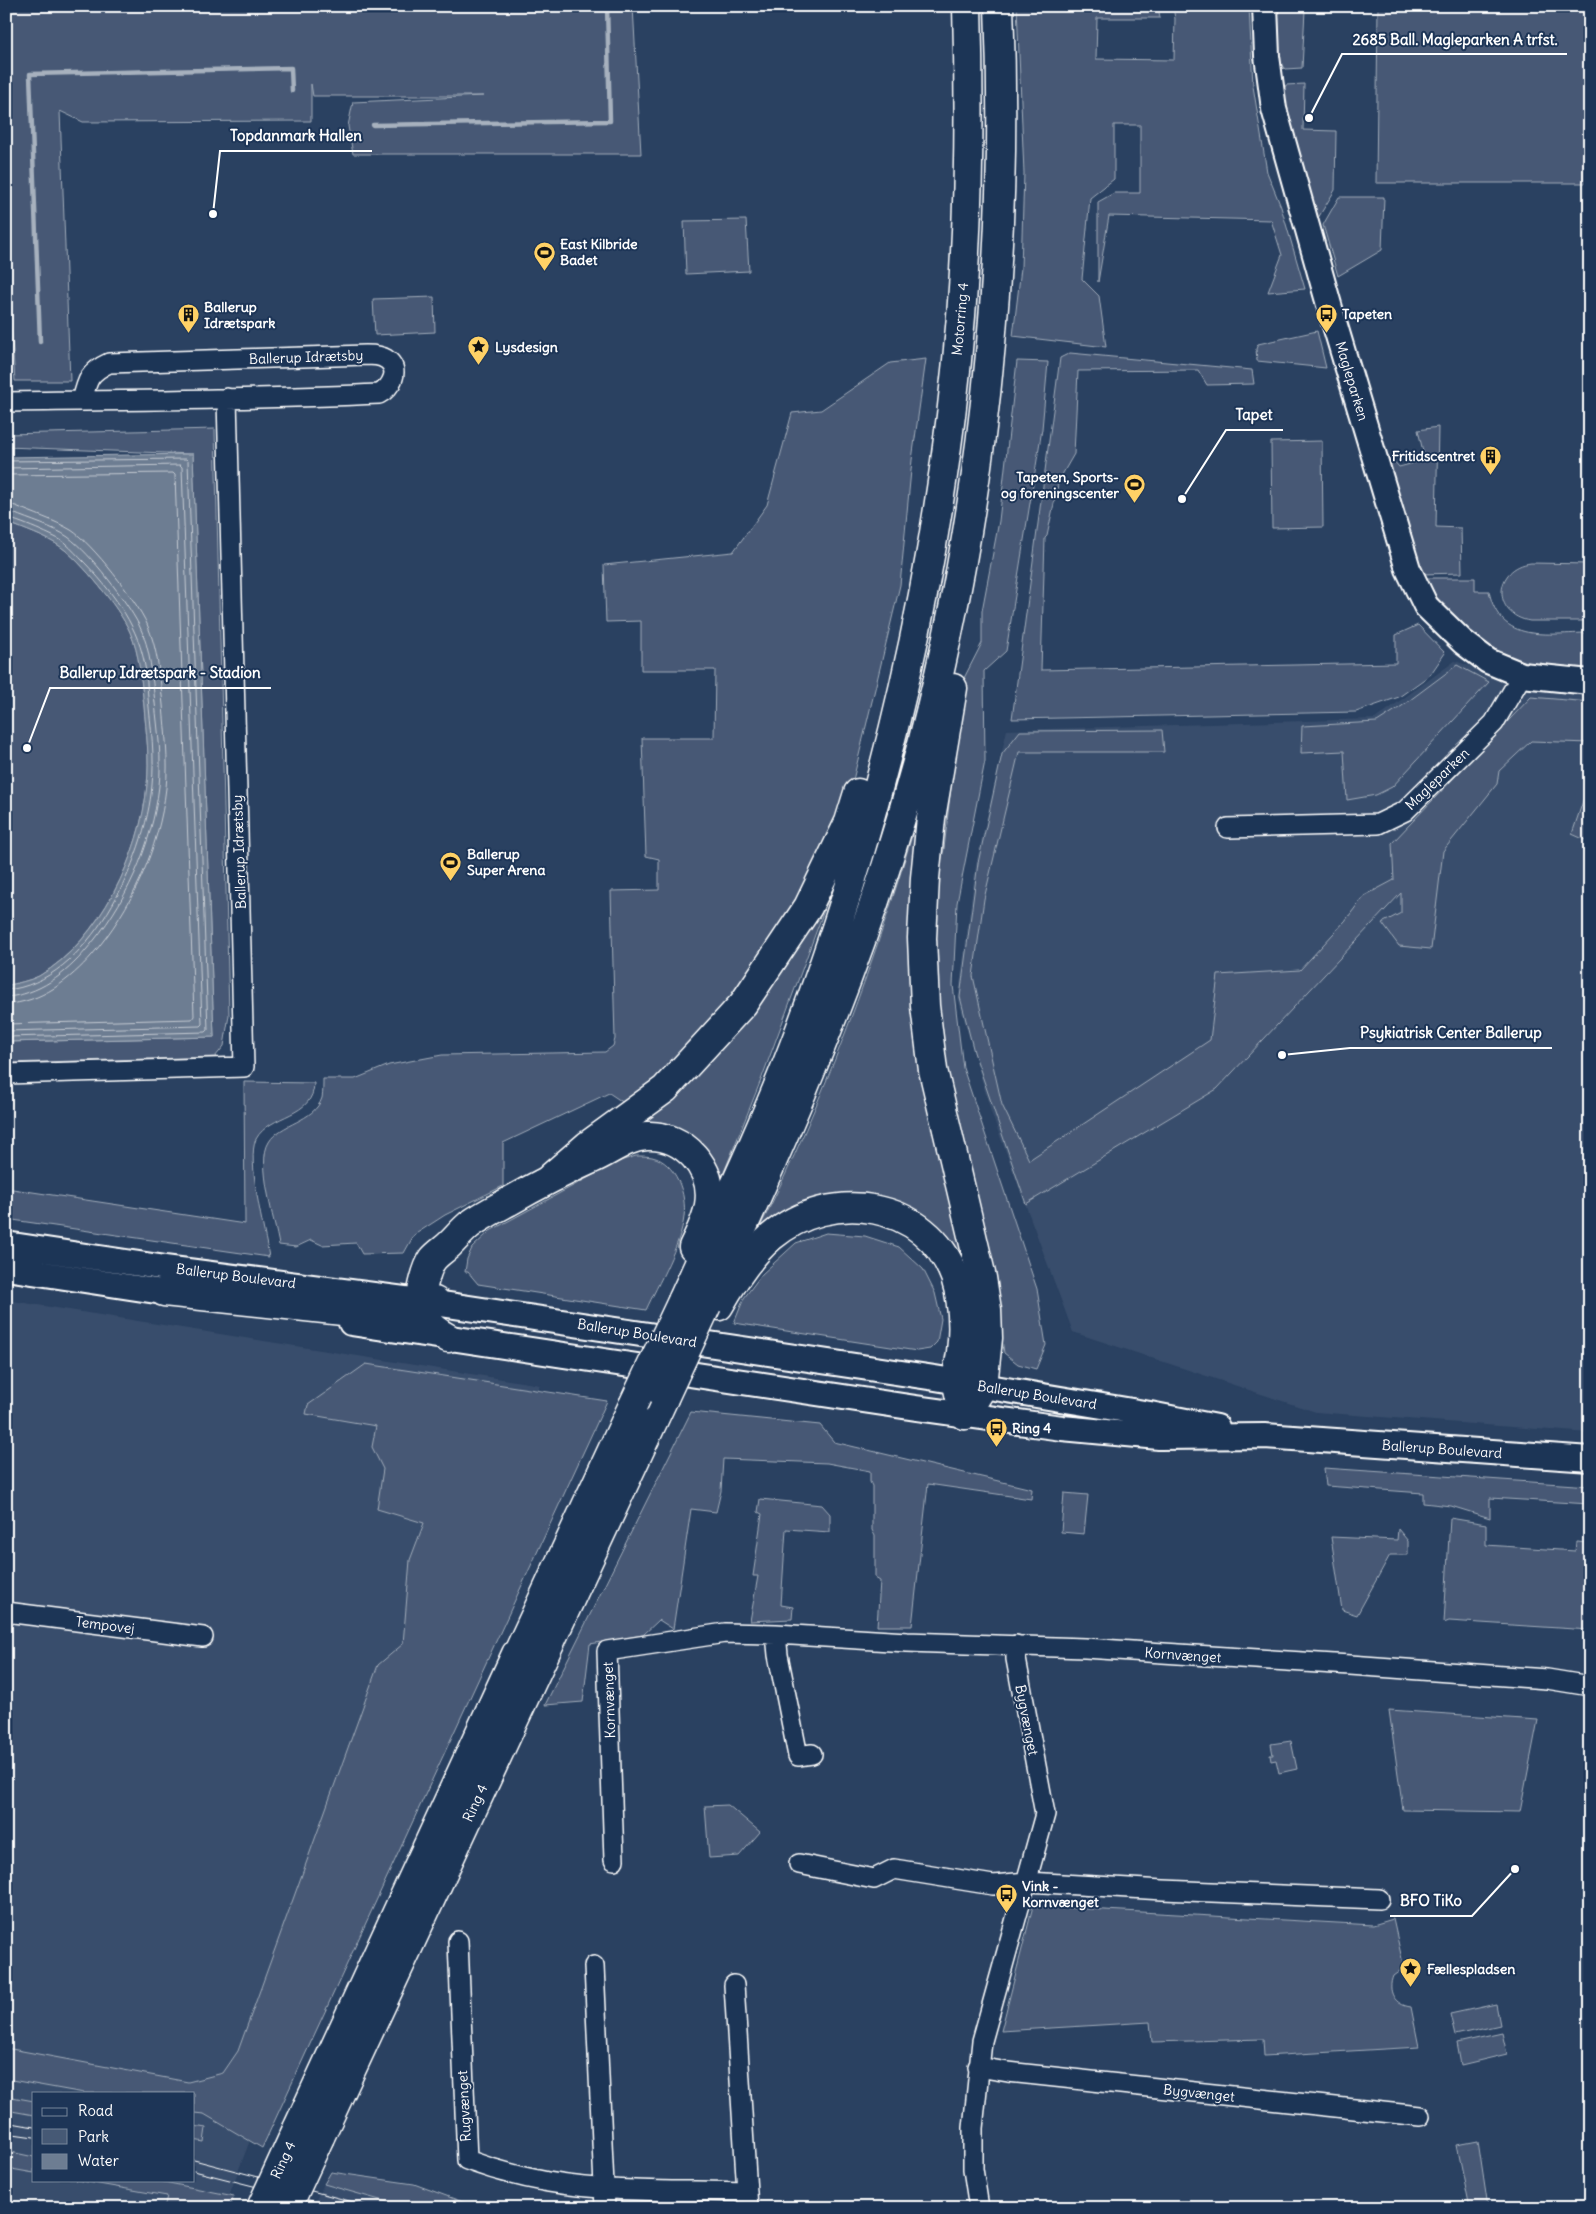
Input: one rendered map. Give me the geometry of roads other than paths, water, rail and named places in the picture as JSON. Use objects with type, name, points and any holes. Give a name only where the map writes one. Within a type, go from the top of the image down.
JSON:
[{"type":"main road","name":"Motorring 4","points":[[915,628],[946,448],[961,318],[968,203],[969,88],[967,6]]},
{"type":"main road","points":[[644,1404],[694,1303],[769,1173],[842,994],[886,867],[919,755],[945,644],[978,454],[993,315],[1000,213],[1002,84],[999,6]]},
{"type":"main road","points":[[965,1415],[983,1386],[987,1354],[987,1310],[980,1269],[933,1070],[925,1006],[922,938],[931,818],[949,708],[974,588],[978,540],[978,454]]},
{"type":"main road","points":[[551,1177],[588,1145],[665,1089],[743,1004],[808,908],[849,822],[915,628]]},
{"type":"main road","points":[[694,1303],[817,982],[857,860],[891,734],[915,628]]},
{"type":"main road","points":[[448,1338],[430,1325],[425,1305],[427,1272],[433,1259],[471,1224],[551,1177],[597,1157],[632,1138],[648,1136],[665,1138],[682,1145],[696,1157],[704,1170],[710,1189],[694,1303],[706,1335],[644,1404]]},
{"type":"main road","points":[[694,1303],[740,1272],[772,1237],[784,1228],[813,1214],[842,1207],[885,1212],[898,1216],[915,1226],[931,1240],[954,1275],[960,1294],[963,1314],[957,1381],[965,1415]]},
{"type":"main road","points":[[164,1292],[380,1315],[425,1305]]},
{"type":"main road","name":"Ring 4","points":[[287,2208],[308,2133],[507,1676],[644,1404]]},
{"type":"main road","name":"Ring 4","points":[[261,2208],[308,2133],[644,1404]]},
{"type":"street","name":"Magleparken","points":[[1265,6],[1267,56],[1274,109],[1333,319],[1408,569],[1426,606],[1463,642],[1488,661],[1522,675],[1590,682]]},
{"type":"street","name":"Ballerup Idrætsby","points":[[6,402],[379,394],[387,390],[394,375],[391,365],[386,359],[366,355],[108,363],[95,369],[87,382],[82,400]]},
{"type":"street","name":"Ballerup Idrætsby","points":[[6,1074],[244,1067],[227,398]]},
{"type":"street","name":"Magleparken","points":[[1228,828],[1378,824],[1406,812],[1494,723],[1522,675]]},
{"type":"street","name":"Ballerup Boulevard","points":[[6,1244],[957,1381],[1265,1436]]},
{"type":"street","name":"Ballerup Boulevard","points":[[6,1268],[448,1338],[965,1415],[1159,1437],[1265,1436],[1590,1459]]},
{"type":"street","name":"Tempovej","points":[[6,1612],[204,1637]]},
{"type":"street","name":"Kornvænget","points":[[614,1860],[607,1651],[725,1633],[776,1634],[907,1642],[1016,1645],[1374,1666],[1547,1679],[1590,1686]]},
{"type":"street","points":[[776,1634],[778,1655],[798,1756],[812,1754]]},
{"type":"street","name":"Bygvænget","points":[[979,2208],[973,2169],[973,2128],[982,2041],[1028,1882],[1045,1814],[1016,1659],[1016,1645]]},
{"type":"street","points":[[799,1864],[874,1879],[894,1869],[993,1885],[1028,1882],[1182,1891],[1379,1899]]},
{"type":"street","name":"Rugvænget","points":[[458,1941],[467,2160],[497,2171],[550,2182],[748,2200],[734,1985]]},
{"type":"street","points":[[594,1966],[605,2208]]},
{"type":"street","name":"Bygvænget","points":[[978,2067],[1008,2072],[1420,2116]]},
{"type":"water","points":[[193,454],[214,1037],[6,1042],[6,986],[39,976],[61,961],[81,941],[114,893],[136,839],[143,811],[148,765],[140,668],[130,632],[109,599],[89,574],[69,554],[49,540],[6,522],[6,457]]},
{"type":"waterway","points":[[373,125],[610,121],[607,6]]},
{"type":"waterway","points":[[40,342],[30,74],[291,68],[292,91]]},
{"type":"tram line","points":[[6,2122],[32,2127]]},
{"type":"tram line","points":[[6,2133],[32,2137]]},
{"type":"tram line","points":[[195,2160],[376,2208]]},
{"type":"tram line","points":[[195,2171],[340,2208]]},
{"type":"place","name":"2685 Ball. Magleparken A trfst.","points":[[1309,118]]},
{"type":"place","name":"Topdanmark Hallen","points":[[213,214]]},
{"type":"place","name":"East Kilbride Badet","points":[[544,271]]},
{"type":"place","name":"Tapeten","points":[[1326,333]]},
{"type":"place","name":"Ballerup Idrætspark","points":[[188,334]]},
{"type":"place","name":"Lysdesign","points":[[479,366]]},
{"type":"place","name":"Fritidscentret","points":[[1491,475]]},
{"type":"place","name":"Tapet","points":[[1182,499]]},
{"type":"place","name":"Tapeten, Sports- og foreningscenter","points":[[1135,504]]},
{"type":"place","name":"Ballerup Idrætspark - Stadion","points":[[27,748]]},
{"type":"place","name":"Ballerup Super Arena","points":[[451,881]]},
{"type":"place","name":"Psykiatrisk Center Ballerup","points":[[1282,1055]]},
{"type":"place","name":"Ring 4","points":[[996,1447]]},
{"type":"place","name":"BFO TiKo","points":[[1515,1869]]},
{"type":"place","name":"Vink - Kornvænget","points":[[1006,1913]]},
{"type":"place","name":"Fællespladsen","points":[[1411,1988]]}]
